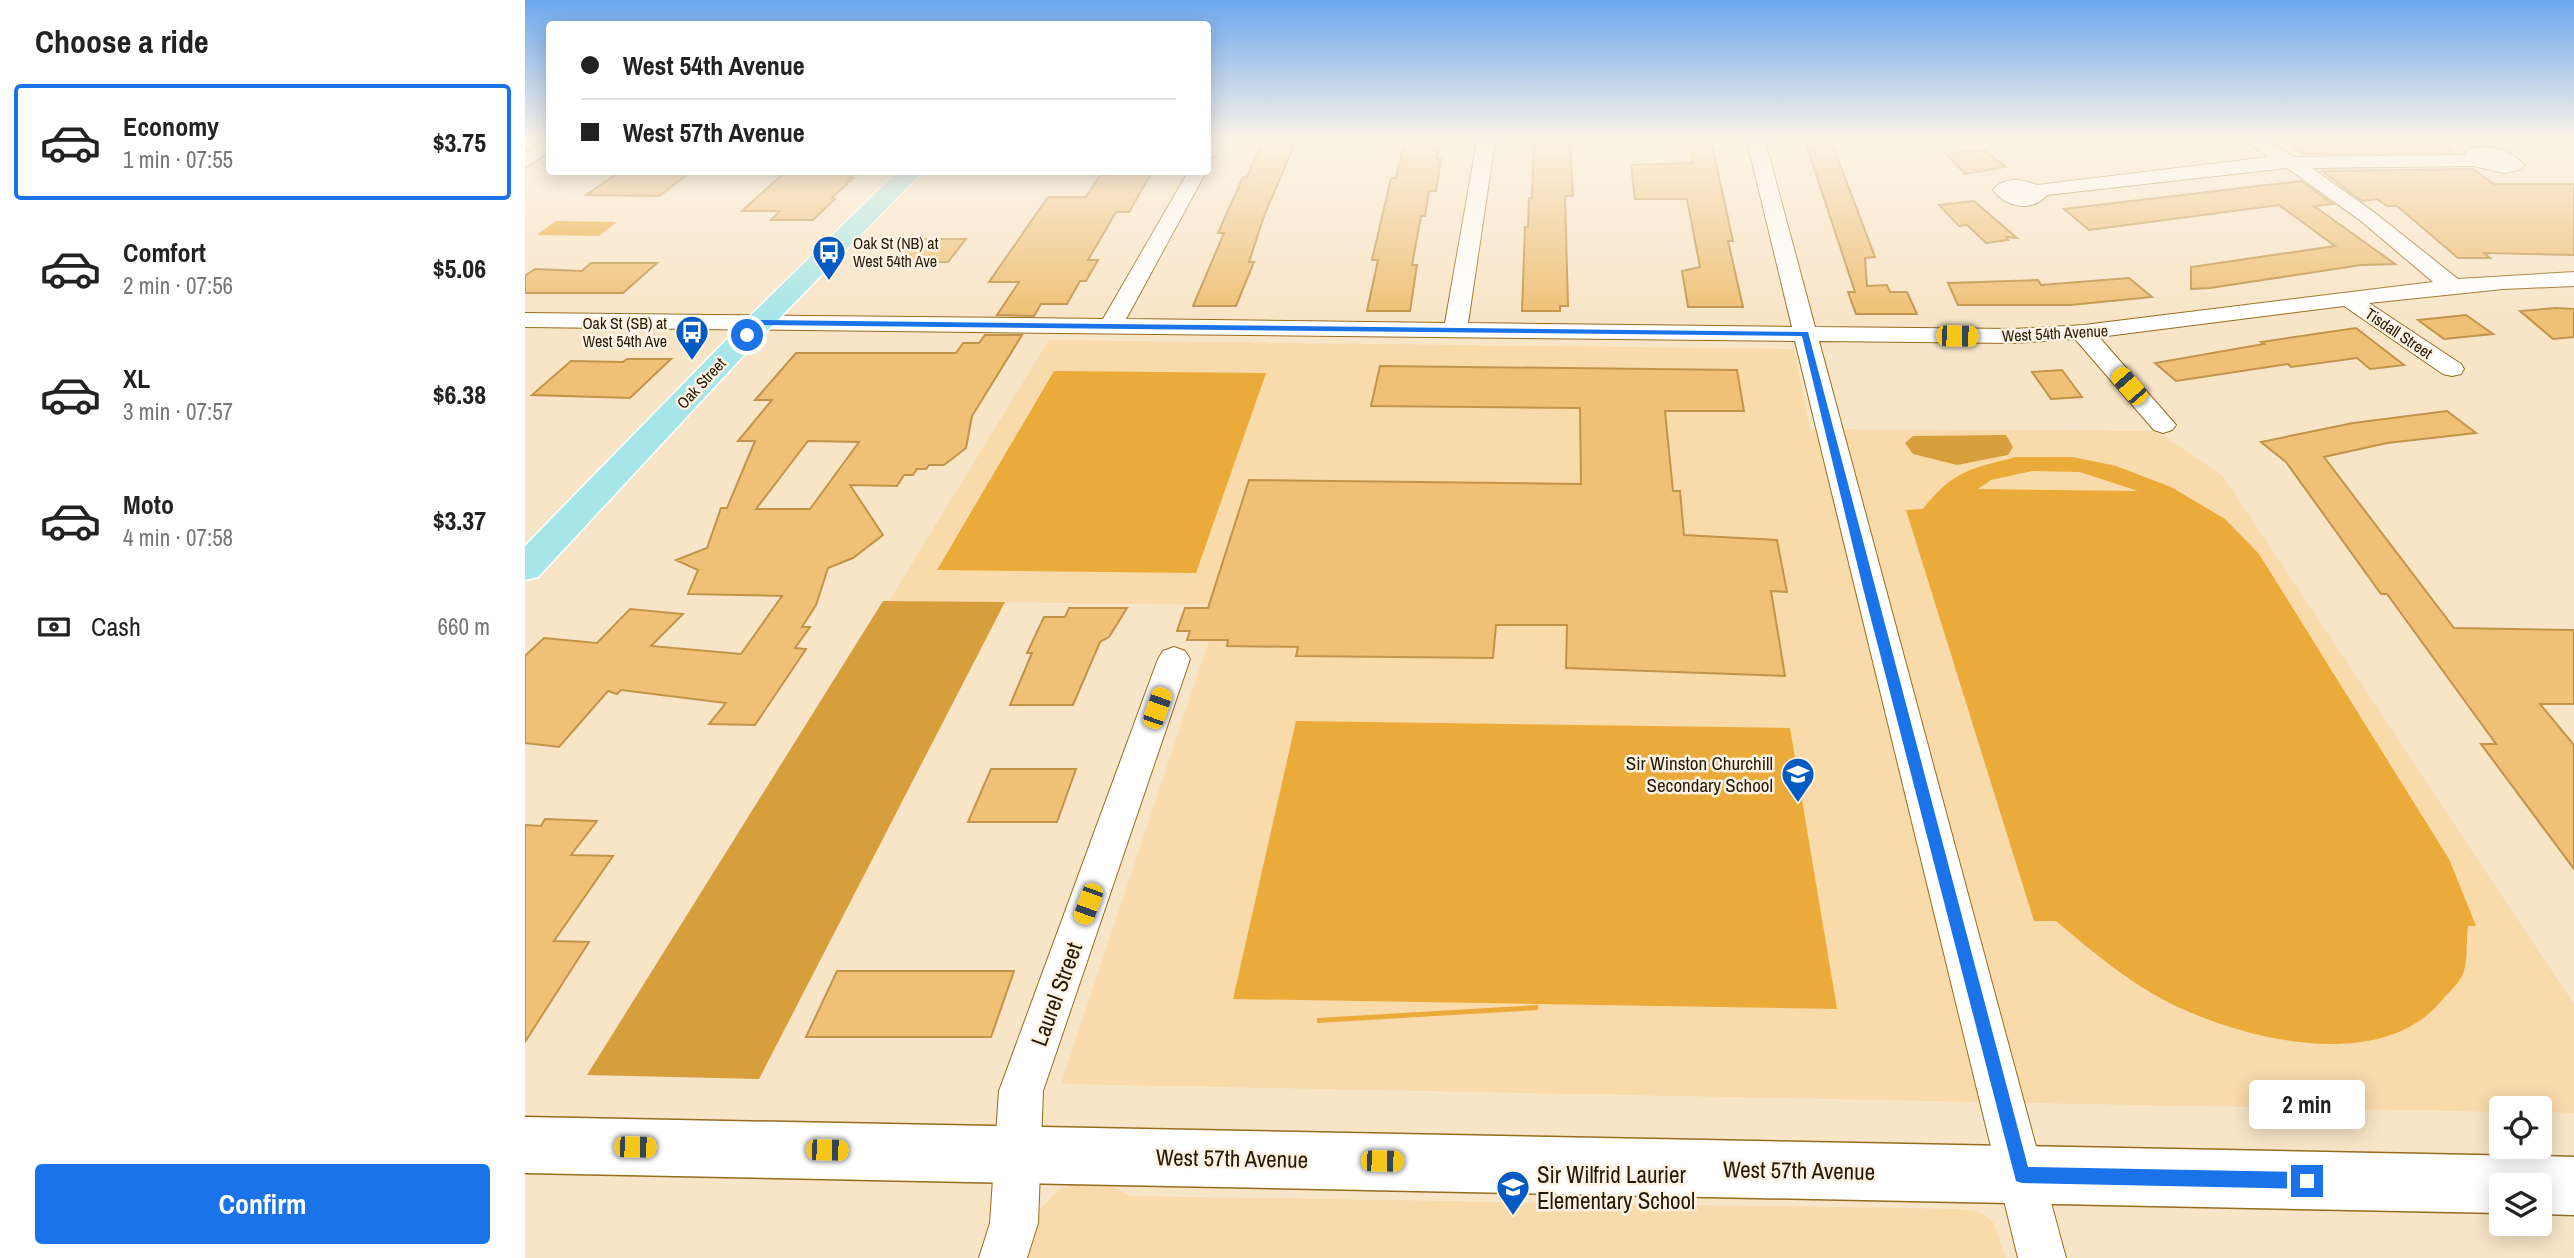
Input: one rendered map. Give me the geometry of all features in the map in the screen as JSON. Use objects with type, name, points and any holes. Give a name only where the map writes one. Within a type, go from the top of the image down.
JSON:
[{"type":"main road","name":"Oak Street","points":[[529,560],[882,200]]},
{"type":"street","points":[[1111,326],[1182,200]]},
{"type":"street","points":[[1455,330],[1476,200]]},
{"type":"street","points":[[1771,200],[1868,588],[2042,1258]]},
{"type":"street","points":[[2343,200],[2451,285]]},
{"type":"street","name":"West 54th Avenue","points":[[525,320],[2014,336],[2083,334],[2451,285],[2574,279]]},
{"type":"street","name":"Tisdall Street","points":[[2346,298],[2452,369]]},
{"type":"street","points":[[2083,334],[2163,425]]},
{"type":"street","name":"Laurel Street","points":[[1003,1258],[1014,1223],[1021,1091],[1174,659]]},
{"type":"street","name":"West 57th Avenue","points":[[525,1145],[2489,1184]]},
{"type":"street","points":[[2552,1185],[2574,1186]]},
{"type":"shaded area","points":[[556,221],[617,222],[599,236],[537,235]]},
{"type":"shaded area","name":"Sir Winston Churchill Secondary School","points":[[1049,340],[1794,349],[1810,429],[2156,431],[2222,475],[2574,1004],[2574,1113],[2552,1112],[2552,1096],[2489,1096],[2489,1112],[1061,1084],[1221,605],[889,601]]},
{"type":"shaded area","points":[[1054,371],[1266,373],[1196,573],[937,570]]},
{"type":"shaded area","points":[[2006,435],[2013,447],[2008,455],[1957,465],[1913,454],[1905,443],[1913,436]]},
{"type":"shaded area","points":[[2016,457],[2073,457],[2116,466],[2171,487],[2225,519],[2259,554],[2449,859],[2476,926],[2468,926],[2463,974],[2443,999],[2418,1022],[2387,1036],[2352,1043],[2316,1044],[2278,1039],[2242,1030],[2161,999],[2099,957],[2056,921],[2034,921],[1906,510],[1923,509],[1944,486],[1964,473]],"holes":[[[2032,471],[2080,472],[2138,491],[1978,489],[1991,480]]]},
{"type":"shaded area","points":[[883,601],[1005,602],[759,1079],[587,1075]]},
{"type":"shaded area","points":[[1296,721],[1790,728],[1837,1009],[1233,999]]},
{"type":"shaded area","points":[[1538,1005],[1538,1010],[1317,1023],[1317,1018]]},
{"type":"shaded area","name":"Sir Wilfrid Laurier Elementary School","points":[[1073,1185],[1112,1186],[1130,1196],[1962,1209],[1982,1213],[1993,1222],[2006,1258],[1026,1258],[1040,1210],[1059,1189]]},
{"type":"building","points":[[754,200],[834,200],[813,220],[771,220],[780,211],[742,211]]},
{"type":"building","points":[[1046,200],[1136,200],[1129,212],[1116,212],[1088,260],[1098,260],[1086,281],[1080,281],[1067,304],[1041,304],[1034,316],[997,315],[1019,282],[989,282]]},
{"type":"building","points":[[1233,200],[1271,200],[1249,262],[1254,262],[1236,306],[1193,306],[1224,233],[1218,233]]},
{"type":"building","points":[[1386,200],[1428,200],[1425,216],[1421,216],[1412,265],[1417,265],[1410,311],[1367,311],[1378,260],[1372,260]]},
{"type":"building","points":[[1529,200],[1565,200],[1568,306],[1560,306],[1560,311],[1522,311],[1525,227],[1528,227]]},
{"type":"building","points":[[1687,200],[1724,200],[1733,241],[1728,241],[1743,307],[1688,307],[1682,271],[1700,267]]},
{"type":"building","points":[[1824,200],[1853,200],[1875,257],[1865,258],[1867,286],[1887,285],[1890,292],[1907,292],[1917,314],[1856,314],[1848,292],[1855,292]]},
{"type":"building","points":[[2143,200],[2327,200],[2333,204],[2314,206],[2395,264],[2361,265],[2191,289],[2191,267],[2335,246],[2279,205],[2089,230],[2064,209]]},
{"type":"building","points":[[2378,200],[2574,200],[2574,255],[2484,253],[2490,258],[2458,258],[2397,206],[2387,206]]},
{"type":"building","points":[[1974,201],[2017,238],[2006,237],[2008,240],[1986,243],[1967,225],[1959,226],[1939,205]]},
{"type":"building","points":[[912,239],[966,239],[948,262],[893,262]]},
{"type":"building","points":[[591,263],[657,263],[623,293],[525,293],[525,276],[535,269],[582,271]]},
{"type":"building","points":[[2129,278],[2152,297],[2070,305],[1958,305],[1948,283],[2038,280],[2041,285]]},
{"type":"building","points":[[2574,309],[2574,337],[2553,339],[2520,311]]},
{"type":"building","points":[[2466,315],[2493,334],[2444,339],[2418,320]]},
{"type":"building","points":[[2356,328],[2404,365],[2370,369],[2357,358],[2291,367],[2288,364],[2176,381],[2155,363],[2264,344],[2261,342]]},
{"type":"building","points":[[985,335],[1022,335],[972,416],[966,448],[944,465],[929,465],[926,469],[917,469],[913,475],[904,475],[897,486],[850,485],[883,535],[853,558],[828,568],[816,605],[802,627],[810,627],[795,648],[806,649],[755,725],[709,724],[726,703],[621,690],[617,694],[608,691],[559,747],[525,743],[525,656],[544,638],[597,643],[630,609],[683,614],[651,646],[741,654],[782,596],[688,594],[698,570],[676,560],[707,548],[721,508],[727,508],[755,441],[738,441],[772,400],[755,400],[796,353],[956,353],[963,343],[979,343]],"holes":[[[808,441],[859,442],[810,509],[756,509]]]},
{"type":"building","points":[[627,359],[671,359],[630,398],[532,395],[571,361],[623,362]]},
{"type":"building","points":[[1380,366],[1737,370],[1744,411],[1665,411],[1673,491],[1680,491],[1684,535],[1777,540],[1787,592],[1771,591],[1785,676],[1566,668],[1567,625],[1496,625],[1493,658],[1296,656],[1298,647],[1227,646],[1228,640],[1187,640],[1190,631],[1177,631],[1185,608],[1208,608],[1249,480],[1581,484],[1580,408],[1371,406]]},
{"type":"building","points":[[2062,370],[2082,397],[2051,399],[2032,372]]},
{"type":"building","points":[[2447,411],[2476,433],[2387,443],[2324,457],[2454,628],[2574,630],[2574,704],[2540,704],[2574,745],[2574,869],[2481,744],[2496,744],[2387,594],[2381,594],[2286,462],[2261,442],[2353,423]]},
{"type":"building","points":[[1069,608],[1127,608],[1109,637],[1100,642],[1073,705],[1010,705],[1032,653],[1027,653],[1044,617],[1065,617]]},
{"type":"building","points":[[991,769],[1076,769],[1057,822],[968,822]]},
{"type":"building","points":[[545,819],[597,821],[571,855],[613,856],[554,941],[589,942],[525,1042],[525,825],[541,826]]},
{"type":"building","points":[[837,971],[1014,971],[991,1037],[806,1037]]},
{"type":"place","name":"Oak St (NB) at West 54th Ave","points":[[829,282]]},
{"type":"place","name":"Oak St (SB) at West 54th Ave","points":[[692,362]]},
{"type":"place","name":"Sir Winston Churchill Secondary School","points":[[1798,804]]},
{"type":"place","name":"Sir Wilfrid Laurier Elementary School","points":[[1513,1217]]},
{"type":"route","points":[[747,335],[759,323],[1805,333],[1868,588],[2022,1175],[2307,1181]]}]
